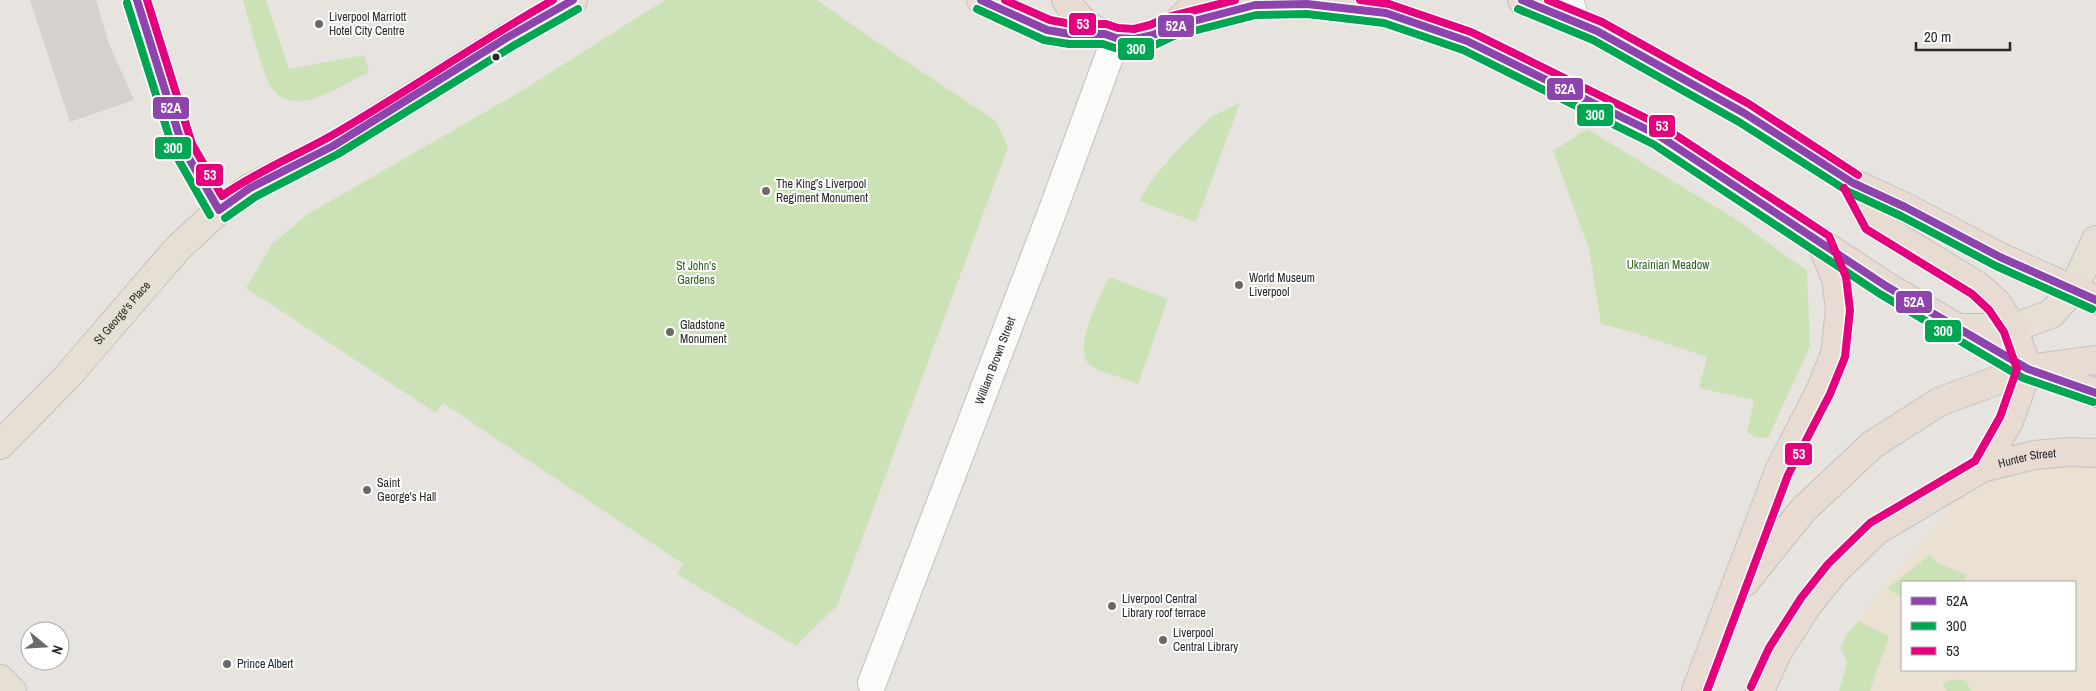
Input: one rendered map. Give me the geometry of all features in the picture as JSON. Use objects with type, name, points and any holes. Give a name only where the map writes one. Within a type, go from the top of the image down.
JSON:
[{"type":"highway","points":[[1066,0],[1075,14],[1088,26],[1110,36],[1135,39],[1154,35],[1171,27],[1254,5],[1307,4],[1386,13],[1468,41],[1658,136],[1886,286],[2028,369],[2096,393]]},
{"type":"highway","points":[[1171,27],[1183,17],[1196,0]]},
{"type":"highway","points":[[1522,0],[1572,11],[1597,31],[1744,113],[1853,184],[1905,207],[2000,256],[2085,295]]},
{"type":"highway","points":[[1853,184],[1873,222],[1978,286],[1997,303],[2013,328],[2028,369],[2009,421],[1982,468]]},
{"type":"highway","points":[[1696,691],[1779,471],[1821,389],[1835,354],[1840,310],[1836,278],[1820,241]]},
{"type":"highway","points":[[1730,600],[1803,510],[1872,446],[1939,402],[2028,369],[2096,360]]},
{"type":"highway","name":"Hunter Street","points":[[1760,691],[1777,653],[1809,603],[1835,571],[1876,531],[1982,468],[2034,456],[2069,452],[2096,453]]},
{"type":"main road","name":"St George's Place","points":[[0,445],[66,378],[178,248],[219,210],[250,188],[333,146],[508,37],[573,0]]},
{"type":"main road","points":[[981,0],[1047,30],[1070,34],[1110,36]]},
{"type":"main road","points":[[1957,328],[2013,328],[2051,314],[2085,295],[2096,240]]},
{"type":"main road","points":[[0,680],[12,691]]},
{"type":"street","name":"William Brown Street","points":[[872,683],[1051,215],[1110,36]]},
{"type":"shaded area","points":[[30,0],[96,0],[109,44],[134,100],[70,122]]},
{"type":"shaded area","points":[[2096,454],[2096,691],[1839,691],[1847,663],[1841,648],[1846,635],[1982,468]]},
{"type":"green space","points":[[243,0],[266,0],[289,69],[364,55],[369,72],[310,100],[295,101],[281,97],[274,91],[265,74]]},
{"type":"green space","name":"St John's Gardens","points":[[665,0],[817,0],[996,121],[1008,147],[837,606],[796,646],[677,574],[683,564],[443,403],[436,413],[246,288],[272,244],[308,214],[515,95]]},
{"type":"green space","points":[[1240,103],[1196,222],[1139,201],[1151,181],[1178,149],[1212,116]]},
{"type":"green space","name":"Ukrainian Meadow","points":[[1587,129],[1737,220],[1807,271],[1810,346],[1768,438],[1755,437],[1747,432],[1754,400],[1699,388],[1707,357],[1632,332],[1601,324],[1589,249],[1553,151]]},
{"type":"green space","points":[[1109,277],[1168,299],[1138,384],[1095,368],[1085,358],[1085,336],[1094,309]]},
{"type":"green space","points":[[1930,555],[1938,563],[1967,575],[1964,581],[1901,581],[1901,597],[1887,588]]},
{"type":"green space","points":[[1859,621],[1889,636],[1870,691],[1839,691],[1847,663],[1841,648],[1846,635]]},
{"type":"green space","points":[[1954,679],[1965,681],[1972,691],[1947,691],[1943,686],[1946,682]]},
{"type":"transit line","name":"52A","points":[[137,0],[183,148],[219,210]]},
{"type":"transit line","name":"53","points":[[147,0],[192,144],[222,196],[248,179],[329,137],[553,0]]},
{"type":"transit line","name":"52A","points":[[219,210],[250,188],[333,146],[508,37],[573,0]]},
{"type":"transit line","name":"52A","points":[[981,0],[1047,30],[1070,34],[1105,34],[1116,38],[1135,39],[1153,35],[1171,27],[1255,5],[1307,4],[1386,13],[1467,41],[1658,135],[1886,286],[2028,369],[2096,393]]},
{"type":"transit line","name":"53","points":[[1005,0],[1050,20],[1071,24],[1106,24],[1118,28],[1134,29],[1150,25],[1168,17],[1235,0]]},
{"type":"transit line","name":"53","points":[[1360,0],[1389,4],[1471,32],[1662,126],[1829,236],[1846,277],[1850,310],[1845,357],[1830,394],[1788,475],[1707,691]]},
{"type":"transit line","name":"52A","points":[[1522,0],[1597,31],[1744,113],[1853,183],[1905,207],[2000,257],[2096,300]]},
{"type":"transit line","name":"53","points":[[1548,0],[1602,22],[1749,104],[1858,175]]},
{"type":"transit line","name":"300","points":[[127,3],[174,152],[210,215]]},
{"type":"transit line","name":"300","points":[[225,218],[255,197],[338,154],[513,46],[578,9]]},
{"type":"transit line","name":"300","points":[[977,9],[1044,40],[1069,44],[1103,44],[1115,48],[1135,49],[1155,45],[1174,36],[1256,15],[1307,14],[1384,23],[1463,50],[1653,144],[1880,294],[2023,378],[2093,402]]},
{"type":"transit line","name":"300","points":[[1518,9],[1593,40],[1739,122],[1849,192],[1901,216],[1996,266],[2092,309]]},
{"type":"transit line","name":"53","points":[[1751,687],[1769,648],[1801,598],[1828,564],[1870,523],[1975,461],[2000,417],[2017,369],[2004,332],[1989,310],[1972,294],[1866,229],[1844,188]]},
{"type":"place","name":"Liverpool Marriott Hotel City Centre","points":[[319,24]]},
{"type":"place","name":"The King’s Liverpool Regiment Monument","points":[[766,191]]},
{"type":"place","name":"World Museum Liverpool","points":[[1239,285]]},
{"type":"place","name":"Gladstone Monument","points":[[670,332]]},
{"type":"place","name":"Saint George's Hall","points":[[367,490]]},
{"type":"place","name":"Liverpool Central Library roof terrace","points":[[1112,606]]},
{"type":"place","name":"Liverpool Central Library","points":[[1163,640]]},
{"type":"place","name":"Prince Albert","points":[[227,664]]}]
